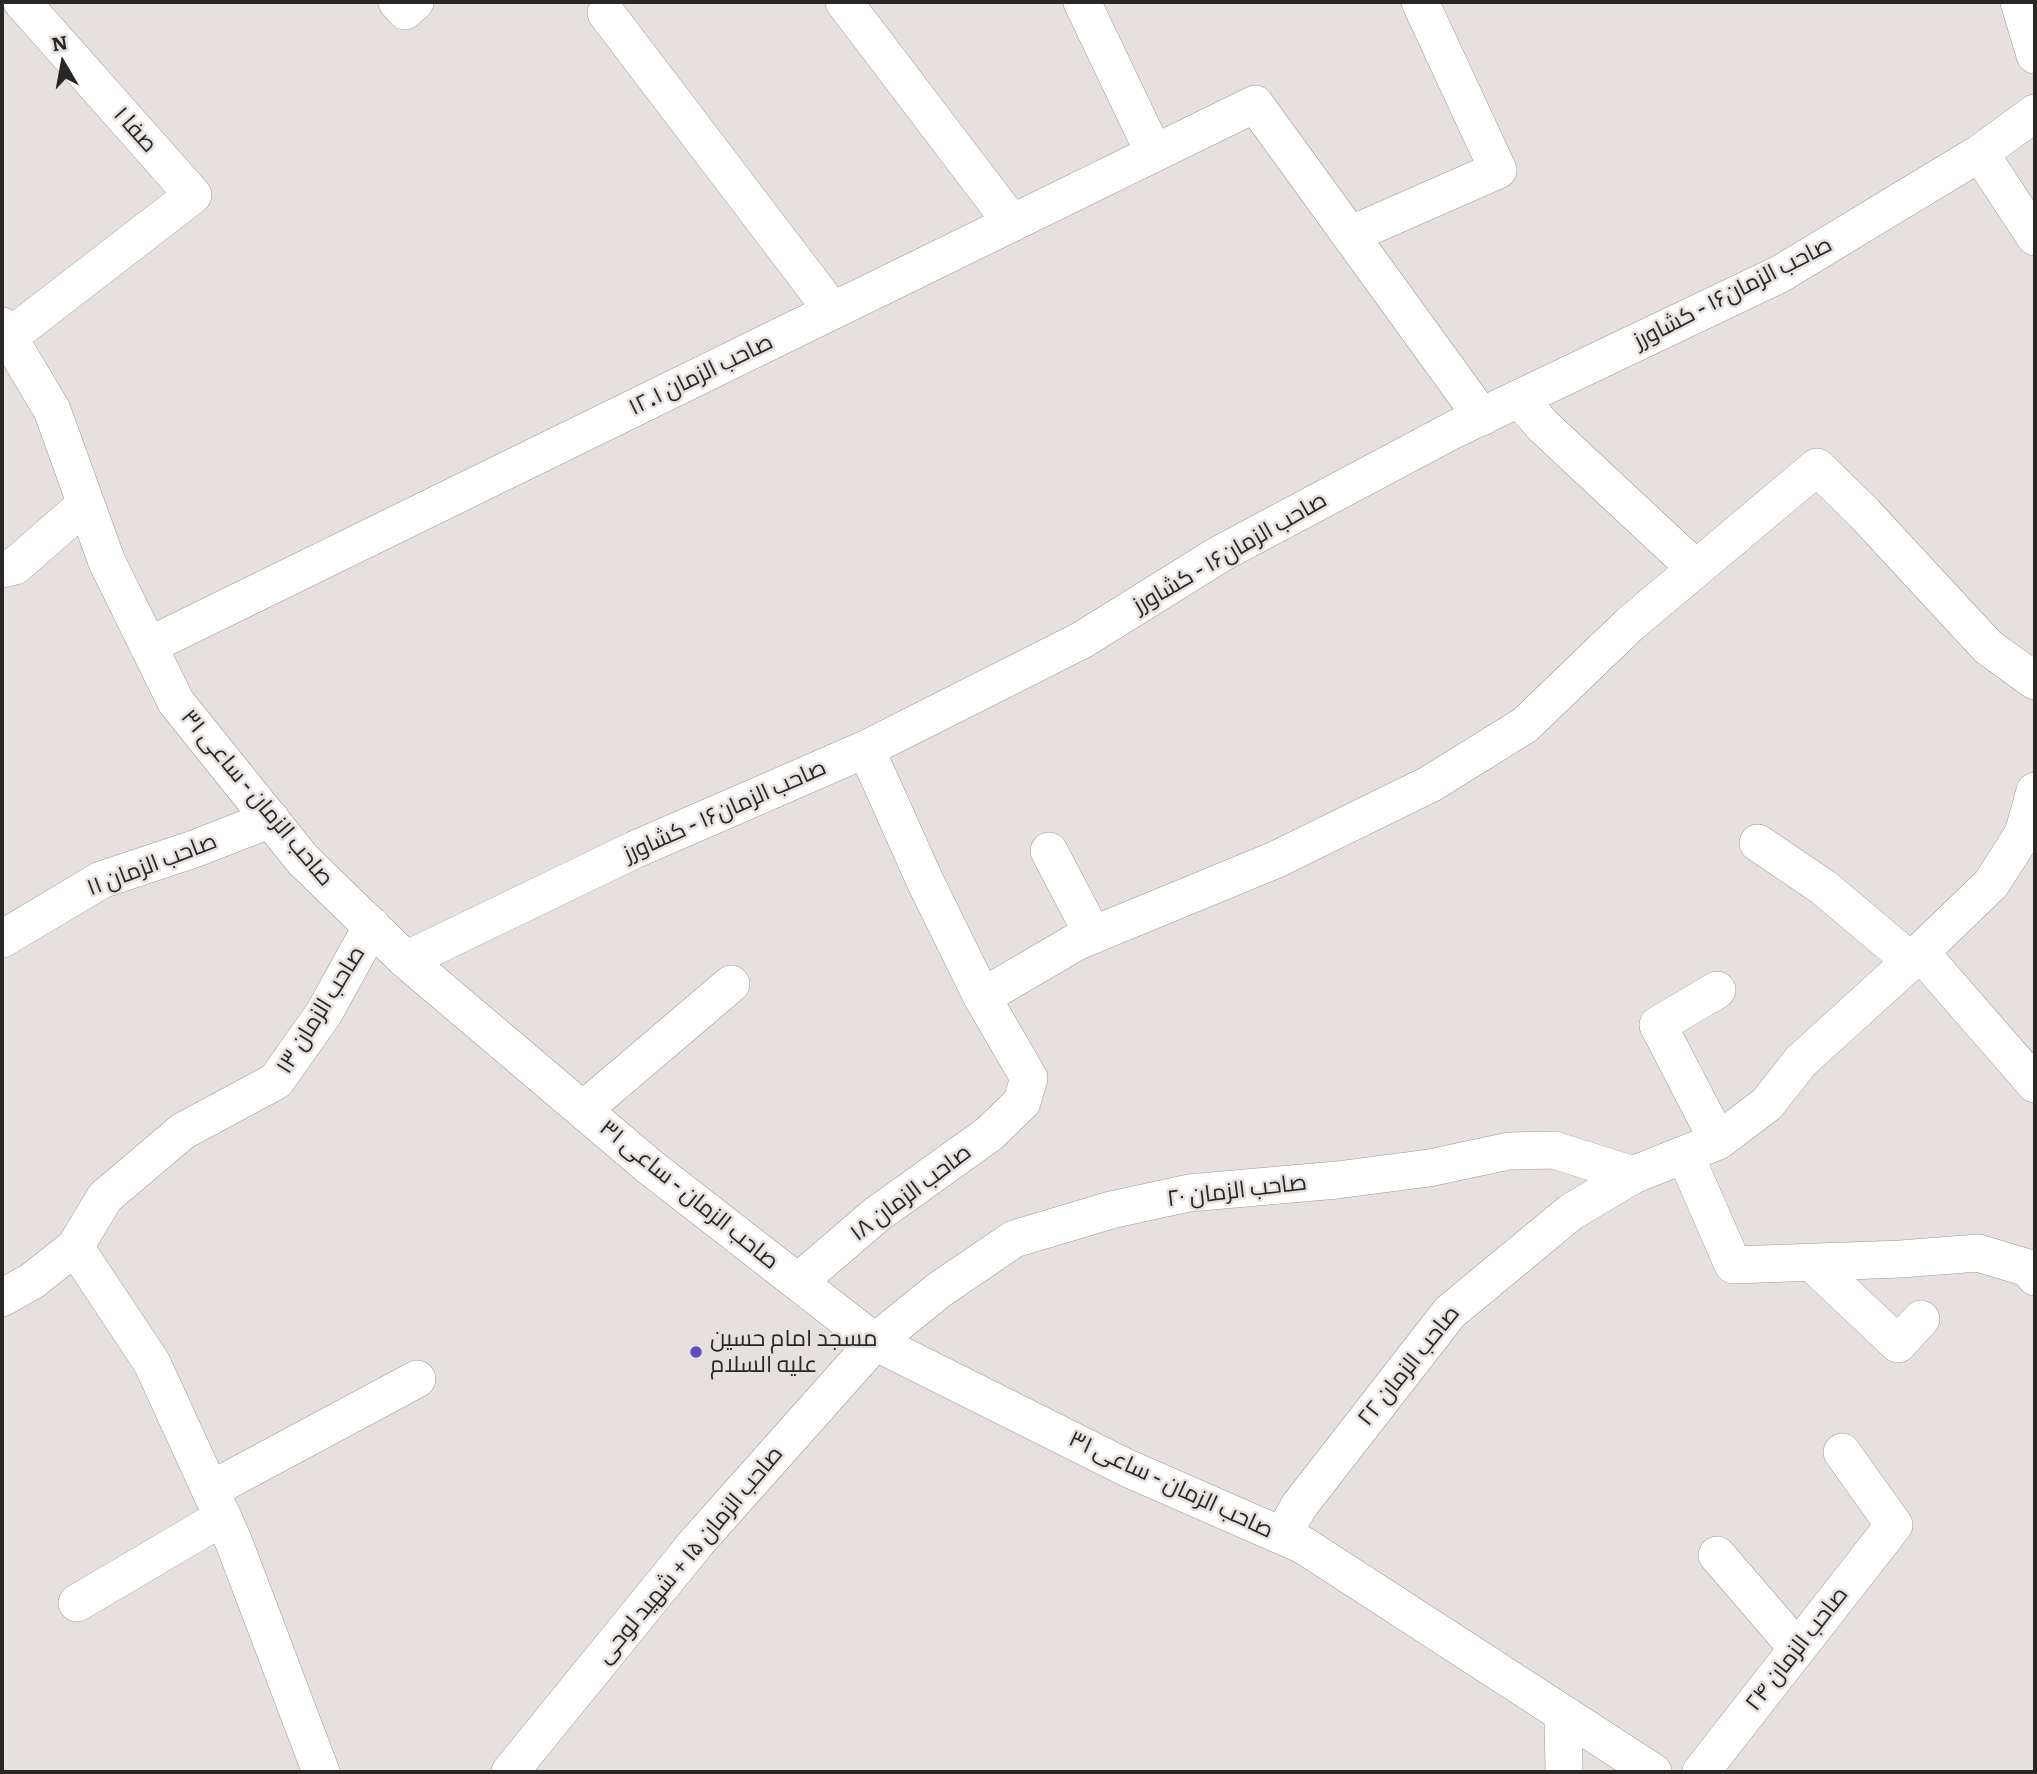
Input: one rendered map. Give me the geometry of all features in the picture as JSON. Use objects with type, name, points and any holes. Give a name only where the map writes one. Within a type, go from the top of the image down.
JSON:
[{"type":"street","name":"صفا ۱","points":[[5,332],[193,195],[22,2]]},
{"type":"street","points":[[844,2],[1012,223]]},
{"type":"street","points":[[1082,2],[1154,153]]},
{"type":"street","points":[[1420,2],[1498,170],[1350,235],[1482,417]]},
{"type":"street","points":[[2018,2],[2035,55]]},
{"type":"street","points":[[606,13],[832,310]]},
{"type":"street","name":"صاحب الزمان ۱۲.۱","points":[[148,646],[1255,104],[1350,235]]},
{"type":"street","name":"صاحب الزمان۱۶ - کشاورز","points":[[406,960],[634,850],[866,749],[1082,640],[1220,554],[1482,417],[1780,274],[1980,153],[2035,113]]},
{"type":"street","points":[[1980,153],[2035,237]]},
{"type":"street","name":"صاحب الزمان - ساعی ۳۱","points":[[5,332],[52,410],[107,562],[176,702],[303,859],[406,960],[650,1167],[875,1342],[1128,1468],[1303,1545],[1653,1772]]},
{"type":"street","points":[[1519,399],[1543,426],[1695,568]]},
{"type":"street","points":[[866,749],[925,881],[982,997],[1076,942],[1275,860],[1430,784],[1525,725],[1630,624],[1817,467],[1864,513],[1988,647],[2035,681]]},
{"type":"street","points":[[2,569],[15,566],[86,504]]},
{"type":"street","name":"صاحب الزمان ۲۲","points":[[1282,1536],[1306,1496],[1450,1312],[1571,1212],[1633,1175],[1702,1148],[1767,1104],[1801,1061],[1916,957],[1991,884],[2023,862],[2023,834],[2035,791]]},
{"type":"street","name":"صاحب الزمان ۱۱","points":[[2,939],[101,880],[194,849],[271,819]]},
{"type":"street","points":[[1758,844],[1823,887],[1916,957],[2035,1084]]},
{"type":"street","points":[[1049,850],[1093,935]]},
{"type":"street","name":"صاحب الزمان ۱۳","points":[[75,1247],[105,1196],[183,1132],[276,1082],[324,1013],[372,926]]},
{"type":"street","points":[[583,1110],[731,984]]},
{"type":"street","points":[[1717,989],[1658,1025],[1702,1148],[1733,1265],[1901,1259],[1978,1253],[2033,1268]]},
{"type":"street","name":"صاحب الزمان ۱۸","points":[[798,1282],[876,1215],[989,1134],[1022,1102],[1029,1078],[982,997]]},
{"type":"street","name":"صاحب الزمان ۲۰","points":[[875,1342],[939,1290],[1014,1239],[1111,1210],[1189,1193],[1416,1170],[1509,1151],[1554,1150],[1633,1175]]},
{"type":"street","points":[[2,1298],[32,1281],[75,1247],[152,1363],[233,1539],[321,1772]]},
{"type":"street","points":[[1811,1262],[1898,1344],[1921,1319]]},
{"type":"street","name":"صاحب الزمان ۱۵ + شهید لوحی","points":[[510,1772],[696,1542],[875,1342]]},
{"type":"street","points":[[77,1603],[217,1504],[417,1380]]},
{"type":"street","name":"صاحب الزمان ۲۴","points":[[1701,1772],[1894,1525],[1842,1452]]},
{"type":"street","points":[[1717,1555],[1797,1648]]},
{"type":"street","points":[[1563,1715],[1564,1772]]},
{"type":"place","name":"مسجد امام حسین علیه السلام","points":[[696,1352]]}]
